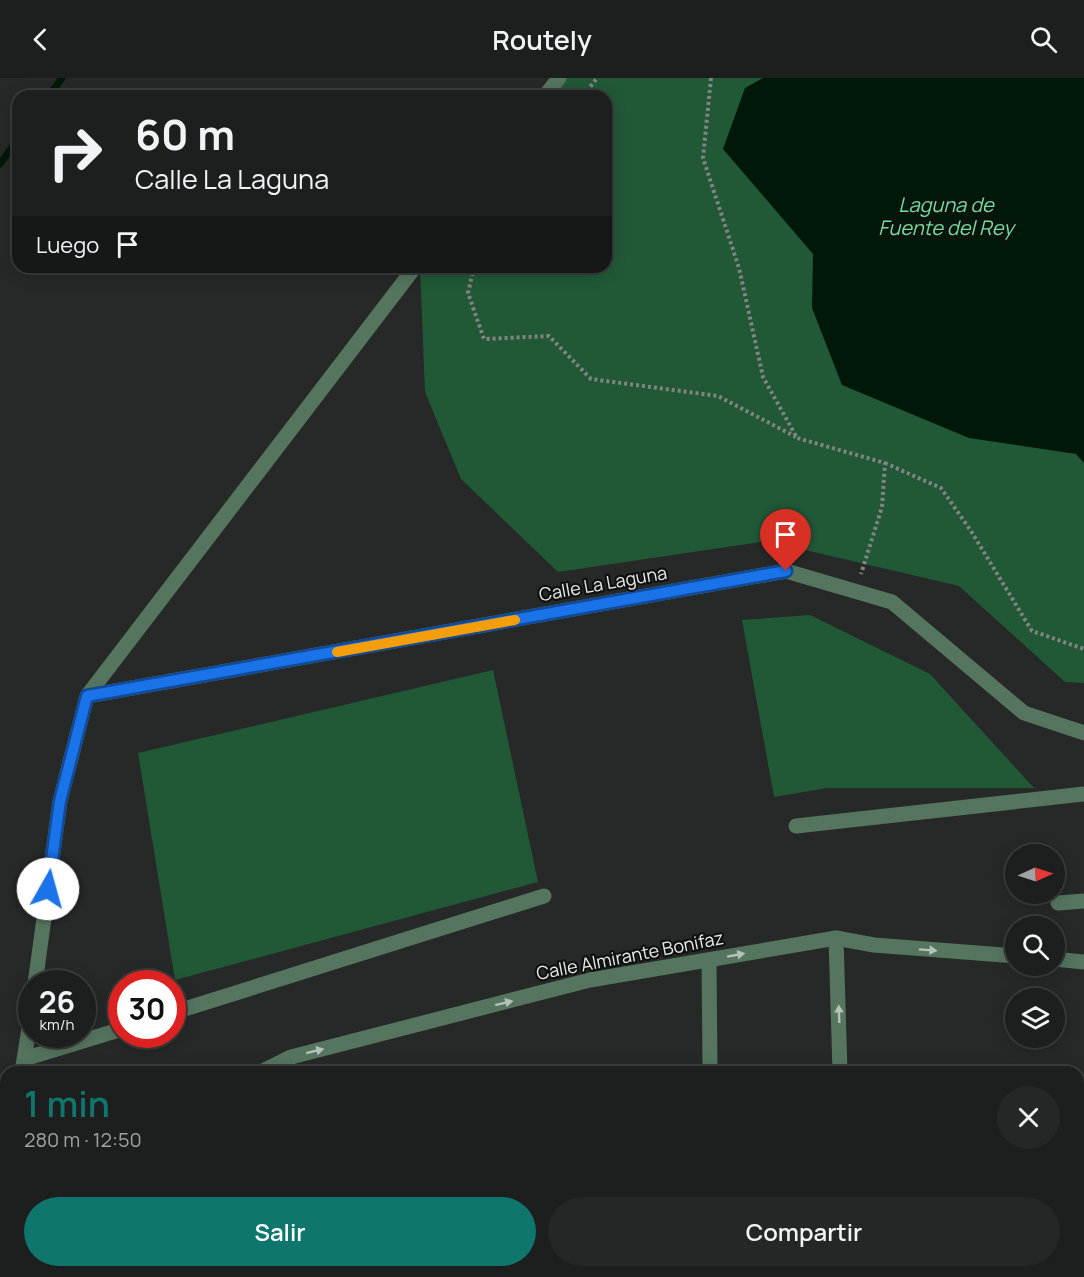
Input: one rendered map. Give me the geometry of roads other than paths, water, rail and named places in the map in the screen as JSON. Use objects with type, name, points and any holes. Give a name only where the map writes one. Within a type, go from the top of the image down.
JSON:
[{"type":"street","points":[[550,90],[559,78]]},
{"type":"street","points":[[37,970],[60,801],[87,696],[410,273]]},
{"type":"street","name":"Calle La Laguna","points":[[87,696],[786,571],[892,602],[1024,713],[1084,733]]},
{"type":"street","points":[[796,826],[1084,794]]},
{"type":"street","points":[[186,1009],[544,896]]},
{"type":"street","points":[[1065,902],[1084,901]]},
{"type":"street","points":[[837,938],[840,1066]]},
{"type":"street","name":"Calle Almirante Bonifaz","points":[[288,1066],[590,980],[837,938],[874,945],[1005,955]]},
{"type":"street","points":[[709,960],[710,1066]]},
{"type":"street","points":[[1065,960],[1084,962]]},
{"type":"street","points":[[26,1048],[23,1066],[108,1034]]},
{"type":"water","name":"Laguna de Fuente del Rey","points":[[763,78],[1084,78],[1084,463],[1076,454],[969,438],[842,385],[812,308],[813,254],[723,149],[745,88]]},
{"type":"waterway","points":[[53,90],[62,78]]},
{"type":"waterway","points":[[0,164],[12,147]]}]
